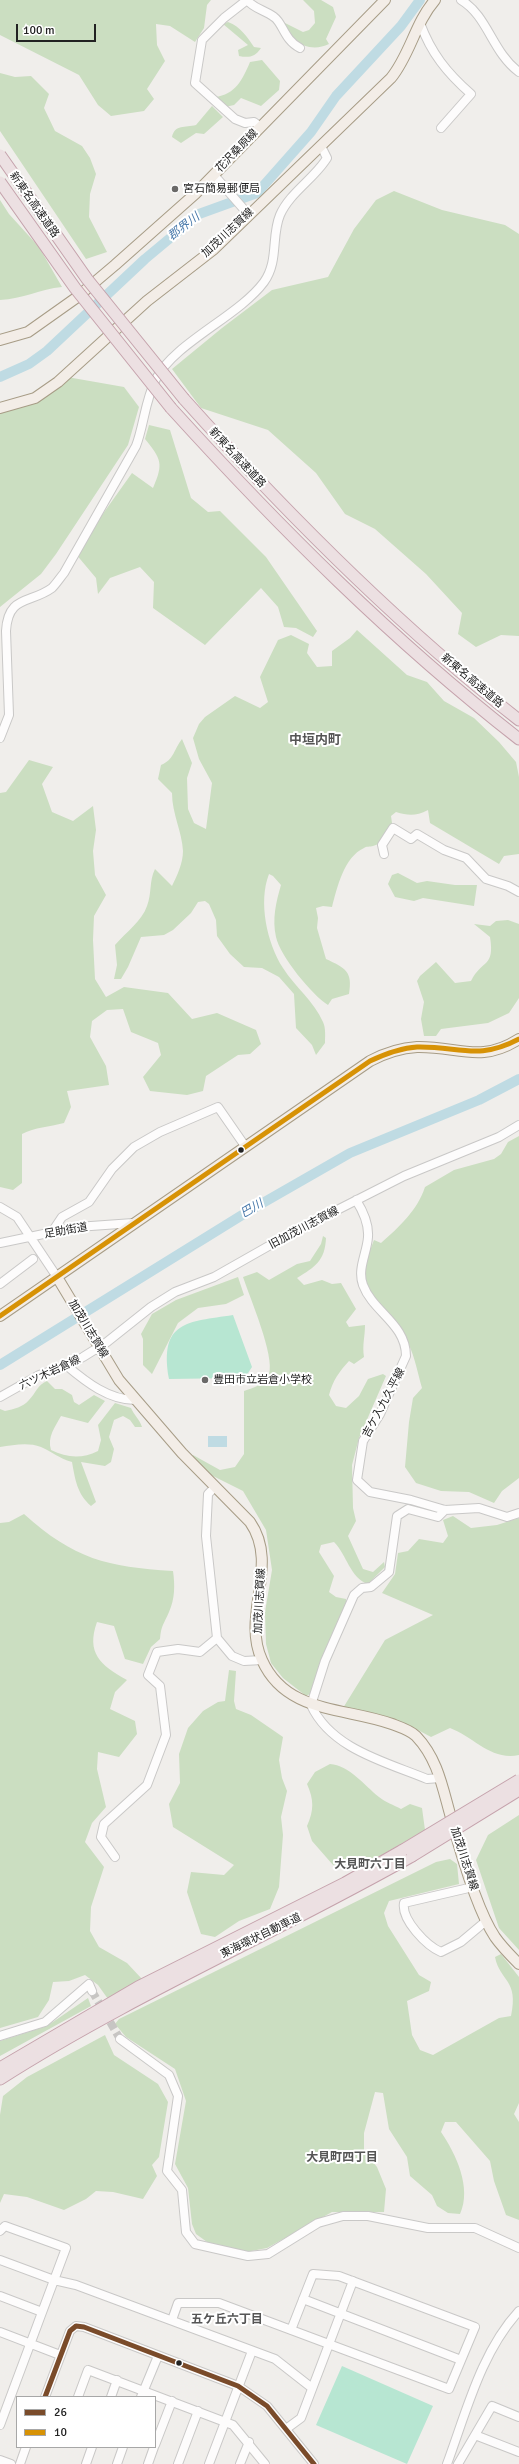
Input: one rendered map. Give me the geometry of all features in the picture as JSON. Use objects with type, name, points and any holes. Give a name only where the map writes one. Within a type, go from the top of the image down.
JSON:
[{"type":"highway","name":"新東名高速道路","points":[[0,155],[87,279],[184,399],[245,468],[382,603],[518,719]]},
{"type":"highway","name":"新東名高速道路","points":[[0,182],[75,288],[171,408],[296,542],[361,605],[483,711],[519,739]]},
{"type":"highway","name":"東海環状自動車道","points":[[0,2068],[138,1987],[407,1853],[519,1780]]},
{"type":"highway","name":"東海環状自動車道","points":[[0,2079],[117,2010],[276,1930],[407,1853],[519,1790]]},
{"type":"main road","name":"花沢桑原線","points":[[0,340],[28,332],[76,298],[215,177],[261,127],[384,0]]},
{"type":"main road","name":"加茂川志賀線","points":[[0,408],[35,398],[58,382],[147,301],[214,249],[246,212],[321,146],[398,69],[420,24],[435,0]]},
{"type":"main road","points":[[0,1316],[356,1068],[387,1053],[418,1047],[480,1054],[506,1047],[519,1039]]},
{"type":"main road","name":"加茂川志賀線","points":[[57,1277],[119,1380],[135,1400],[215,1487],[250,1522],[261,1541],[263,1552],[256,1625],[262,1660],[274,1679],[284,1689],[310,1705],[383,1721],[414,1734],[430,1754],[440,1778],[459,1845],[486,1921],[495,1937],[519,1964]]},
{"type":"street","points":[[261,127],[254,122],[245,124],[235,119],[195,83],[202,40],[224,18],[247,0],[252,6],[275,17],[282,31],[300,48]]},
{"type":"street","points":[[461,0],[472,8],[486,28],[501,56],[519,72]]},
{"type":"street","points":[[420,24],[428,45],[436,59],[471,94],[441,128]]},
{"type":"street","points":[[0,738],[9,715],[6,631],[7,620],[11,610],[18,603],[53,587],[64,573],[136,446],[143,426],[150,393],[162,370],[248,298],[265,280],[274,256],[276,225],[281,213],[325,161],[326,158],[321,146]]},
{"type":"street","points":[[215,177],[246,212]]},
{"type":"street","points":[[384,854],[382,844],[393,828],[411,839],[417,834],[444,850],[466,858],[486,879],[508,886],[519,892]]},
{"type":"street","points":[[52,1232],[62,1217],[89,1202],[112,1168],[134,1147],[168,1129],[218,1107],[245,1146]]},
{"type":"street","name":"旧加茂川志賀線","points":[[98,1345],[151,1307],[175,1292],[214,1277],[356,1200],[421,1168],[499,1137],[519,1125]]},
{"type":"street","name":"吉ケ入九久平線","points":[[356,1200],[364,1212],[368,1237],[363,1260],[362,1283],[368,1294],[402,1337],[406,1347],[406,1356],[380,1414],[363,1442],[357,1480],[370,1492],[411,1500],[445,1510]]},
{"type":"street","points":[[0,1207],[17,1217],[57,1277]]},
{"type":"street","name":"足助街道","points":[[0,1243],[77,1227],[133,1223]]},
{"type":"street","points":[[0,1284],[33,1259]]},
{"type":"street","name":"六ツ木岩倉線","points":[[0,1397],[39,1375],[67,1366],[98,1345]]},
{"type":"street","points":[[67,1366],[91,1386],[127,1400],[135,1400]]},
{"type":"street","points":[[215,1487],[208,1494],[206,1536],[217,1638],[232,1656],[244,1661],[262,1660]]},
{"type":"street","points":[[440,1778],[427,1779],[350,1747],[317,1720],[310,1705],[325,1661],[354,1595],[362,1588],[371,1587],[389,1572],[397,1516],[408,1509],[438,1517],[445,1510],[479,1508],[507,1517],[516,1516],[519,1513]]},
{"type":"street","points":[[115,1857],[101,1837],[104,1824],[147,1786],[166,1735],[160,1686],[148,1675],[157,1652],[178,1649],[200,1652],[217,1638]]},
{"type":"street","points":[[474,1887],[404,1903],[408,1921],[433,1949],[441,1952],[461,1942],[486,1921]]},
{"type":"street","points":[[0,2036],[45,2022],[89,1984],[92,1991]]},
{"type":"street","points":[[120,2039],[169,2075],[178,2096],[167,2171],[182,2190],[186,2232],[195,2244],[248,2256],[268,2254],[318,2223],[343,2216],[368,2216],[428,2228],[475,2228],[519,2248]]},
{"type":"street","points":[[0,2231],[5,2226],[66,2248],[0,2425]]},
{"type":"street","points":[[0,2260],[54,2280],[76,2284],[275,2359],[312,2388]]},
{"type":"street","points":[[172,2320],[178,2303],[219,2303],[291,2330],[329,2344],[449,2389],[475,2327],[339,2276],[313,2274],[291,2330]]},
{"type":"street","points":[[286,2429],[301,2418],[353,2281]]},
{"type":"street","points":[[0,2296],[42,2312]]},
{"type":"street","points":[[303,2299],[461,2360]]},
{"type":"street","points":[[447,2464],[486,2361],[500,2335],[519,2311]]},
{"type":"street","points":[[45,2396],[70,2331],[76,2326],[238,2386],[267,2406],[314,2464]]},
{"type":"street","points":[[1,2335],[31,2343],[60,2356]]},
{"type":"street","points":[[209,2464],[252,2351]]},
{"type":"street","points":[[78,2396],[88,2370],[117,2380],[143,2394],[158,2356]]},
{"type":"street","points":[[111,2396],[117,2380]]},
{"type":"street","points":[[156,2397],[172,2401],[233,2425],[265,2464]]},
{"type":"street","points":[[156,2443],[172,2401]]},
{"type":"street","points":[[458,2464],[492,2406],[519,2417]]},
{"type":"street","points":[[178,2464],[198,2411]]},
{"type":"street","points":[[475,2435],[519,2452]]},
{"type":"street","points":[[240,2464],[248,2442]]},
{"type":"street","points":[[20,2464],[26,2448]]},
{"type":"street","points":[[86,2464],[92,2448]]},
{"type":"street","points":[[117,2464],[123,2448]]},
{"type":"street","points":[[148,2464],[154,2448]]},
{"type":"street","points":[[0,2460],[11,2464]]},
{"type":"green space","points":[[0,0],[211,0],[207,5],[204,28],[195,42],[170,26],[156,24],[157,45],[165,61],[147,89],[154,99],[144,111],[111,116],[98,105],[79,75],[0,35]]},
{"type":"green space","points":[[303,0],[321,0],[333,7],[336,17],[326,39],[329,44],[321,47],[314,47],[300,44],[294,40],[284,28],[281,21],[303,32],[309,30],[315,23],[314,11]]},
{"type":"green space","points":[[228,22],[240,29],[254,47],[261,48],[254,55],[249,57],[239,56],[238,50],[248,45],[223,24]]},
{"type":"green space","points":[[262,60],[280,81],[279,90],[261,106],[241,98],[234,105],[225,107],[215,97],[222,96],[233,90],[241,80],[250,62]]},
{"type":"green space","points":[[0,73],[15,77],[31,76],[49,94],[44,108],[55,131],[82,146],[90,158],[96,174],[90,194],[89,217],[107,252],[86,259],[0,131]]},
{"type":"green space","points":[[212,106],[223,117],[204,134],[196,133],[181,143],[172,137],[175,130],[178,128],[196,125]]},
{"type":"green space","points":[[394,191],[442,210],[505,225],[519,234],[519,636],[501,635],[476,647],[458,634],[462,613],[426,574],[375,529],[345,514],[316,473],[268,430],[201,408],[172,369],[272,290],[328,277],[354,229],[376,200]]},
{"type":"green space","points":[[0,200],[9,214],[39,247],[62,287],[16,298],[0,300]]},
{"type":"green space","points":[[67,377],[124,387],[139,407],[128,445],[56,554],[41,574],[0,607],[0,412],[21,407],[44,397]]},
{"type":"green space","points":[[149,425],[170,430],[191,498],[208,512],[220,511],[266,557],[317,631],[313,637],[296,628],[284,627],[278,607],[261,588],[205,645],[153,608],[154,582],[140,567],[110,578],[98,594],[96,578],[75,553],[132,473],[153,488],[160,467],[155,452],[145,439]]},
{"type":"green space","points":[[357,630],[407,675],[427,682],[444,701],[474,718],[499,742],[516,762],[519,777],[519,854],[504,856],[499,864],[430,823],[428,810],[412,815],[396,812],[391,816],[392,823],[383,840],[377,845],[365,847],[351,858],[342,874],[332,907],[323,906],[316,908],[318,918],[317,928],[326,959],[343,968],[350,980],[349,994],[332,999],[328,1005],[321,1000],[306,984],[290,964],[279,945],[275,930],[275,917],[276,904],[281,885],[273,876],[269,874],[264,897],[264,909],[269,935],[277,958],[293,982],[315,1007],[324,1024],[325,1043],[316,1055],[312,1045],[296,1028],[294,994],[279,977],[262,968],[244,967],[230,954],[217,936],[216,920],[209,904],[205,901],[198,902],[191,913],[173,930],[164,935],[141,937],[121,979],[114,979],[117,965],[115,945],[138,922],[145,911],[149,901],[152,878],[155,869],[172,886],[181,865],[183,851],[181,836],[172,801],[172,793],[158,779],[161,765],[169,760],[182,739],[192,763],[187,778],[188,809],[194,823],[206,829],[212,783],[199,759],[193,738],[199,724],[205,717],[235,696],[260,708],[268,702],[260,677],[278,640],[291,635],[309,644],[307,653],[317,667],[332,666],[332,651],[350,638]]},
{"type":"green space","points":[[29,760],[53,767],[42,784],[52,812],[73,821],[93,806],[96,830],[93,851],[95,875],[106,895],[94,916],[93,940],[95,979],[106,997],[124,987],[168,993],[192,1019],[217,1013],[256,1030],[261,1044],[250,1054],[238,1055],[206,1076],[203,1091],[187,1095],[150,1091],[143,1077],[161,1055],[158,1043],[131,1032],[123,1009],[107,1010],[92,1021],[90,1037],[106,1066],[109,1085],[67,1091],[71,1107],[64,1123],[37,1128],[22,1134],[22,1183],[13,1190],[0,1187],[0,793],[6,792]]},
{"type":"green space","points":[[398,873],[417,883],[427,881],[455,885],[477,885],[474,906],[423,898],[414,901],[395,897],[388,884],[392,875]]},
{"type":"green space","points":[[508,920],[519,924],[519,998],[509,1013],[488,1023],[441,1029],[436,1036],[424,1036],[421,1019],[424,1002],[417,981],[420,976],[436,962],[455,983],[471,981],[479,969],[489,959],[491,954],[490,937],[474,924],[490,926],[496,921]]},
{"type":"green space","points":[[519,1136],[519,1478],[502,1491],[494,1503],[469,1492],[441,1491],[416,1483],[405,1467],[409,1422],[413,1398],[422,1388],[413,1355],[407,1342],[400,1330],[370,1296],[364,1282],[364,1271],[374,1240],[381,1243],[401,1225],[417,1204],[425,1187],[454,1170],[494,1159],[501,1154],[508,1142]]},
{"type":"green space","points":[[323,1236],[326,1238],[324,1252],[321,1258],[314,1267],[297,1278],[304,1285],[322,1280],[332,1284],[341,1283],[356,1309],[346,1322],[349,1327],[365,1325],[363,1349],[364,1357],[354,1364],[349,1361],[337,1376],[329,1395],[336,1406],[346,1408],[359,1396],[368,1379],[383,1374],[386,1376],[359,1438],[352,1465],[353,1508],[356,1521],[348,1536],[363,1569],[373,1572],[384,1562],[385,1567],[368,1584],[357,1577],[334,1542],[321,1545],[319,1552],[334,1576],[329,1592],[336,1597],[346,1599],[346,1603],[321,1661],[310,1694],[306,1696],[283,1678],[271,1663],[266,1644],[265,1612],[272,1570],[266,1530],[243,1491],[205,1472],[191,1458],[193,1455],[220,1470],[235,1467],[244,1454],[244,1391],[262,1383],[269,1374],[270,1366],[265,1341],[243,1277],[257,1272],[269,1280],[297,1264],[310,1261],[321,1244]]},
{"type":"green space","points":[[238,1277],[244,1295],[226,1304],[198,1308],[178,1323],[152,1374],[143,1365],[143,1339],[141,1334],[152,1314],[176,1300]]},
{"type":"green space","points":[[233,1315],[252,1367],[248,1373],[238,1378],[169,1379],[167,1360],[168,1346],[173,1335],[180,1328],[190,1323],[202,1320]]},
{"type":"green space","points":[[47,1381],[55,1389],[62,1389],[72,1395],[74,1402],[79,1405],[94,1395],[105,1401],[88,1423],[61,1416],[54,1428],[50,1441],[51,1450],[57,1453],[69,1456],[80,1456],[92,1454],[98,1451],[101,1440],[98,1425],[115,1403],[131,1408],[142,1427],[135,1427],[130,1420],[123,1416],[114,1420],[109,1437],[114,1449],[111,1462],[105,1466],[81,1462],[96,1502],[91,1506],[80,1491],[72,1462],[36,1445],[21,1444],[0,1447],[0,1409],[5,1411],[21,1406],[27,1402],[41,1385]]},
{"type":"green space","points":[[24,1514],[59,1541],[92,1558],[129,1567],[173,1571],[174,1592],[171,1607],[162,1627],[160,1639],[151,1647],[143,1664],[125,1659],[114,1626],[97,1622],[93,1642],[98,1657],[103,1663],[109,1669],[127,1680],[115,1692],[110,1709],[135,1721],[137,1734],[119,1757],[98,1752],[97,1769],[106,1807],[92,1823],[85,1842],[104,1867],[91,1907],[90,1931],[99,1947],[127,1963],[142,1979],[108,1999],[98,1985],[85,1975],[69,1981],[53,1982],[49,2000],[38,2017],[0,2028],[0,1523],[9,1522]]},
{"type":"green space","points":[[453,1516],[471,1528],[497,1525],[519,1518],[519,1755],[500,1755],[450,1728],[431,1737],[416,1729],[343,1708],[385,1640],[433,1615],[382,1593],[395,1574],[398,1553],[408,1551],[419,1539],[443,1543],[448,1536],[443,1520]]},
{"type":"green space","points":[[229,1670],[236,1671],[234,1701],[236,1709],[251,1715],[283,1737],[279,1760],[282,1778],[287,1791],[281,1817],[283,1835],[279,1887],[270,1909],[239,1921],[215,1937],[201,1934],[187,1892],[191,1872],[224,1875],[234,1865],[173,1827],[169,1804],[180,1783],[179,1754],[188,1728],[203,1711],[218,1702],[225,1701]]},
{"type":"green space","points":[[330,1764],[344,1768],[356,1776],[381,1799],[401,1809],[410,1804],[422,1808],[425,1830],[358,1869],[333,1865],[312,1841],[307,1826],[312,1810],[312,1800],[307,1784],[315,1772]]},
{"type":"green space","points":[[519,1815],[519,1950],[499,1928],[476,1860],[488,1835]]},
{"type":"green space","points":[[450,1859],[457,1864],[459,1884],[389,1901],[384,1913],[388,1926],[419,1975],[431,1982],[429,1991],[407,2001],[412,2035],[420,2050],[433,2055],[499,2018],[511,2016],[513,1995],[508,1982],[497,1965],[495,1957],[501,1954],[519,1977],[519,2103],[514,2114],[519,2122],[519,2220],[506,2215],[494,2181],[490,2161],[456,2122],[445,2122],[441,2132],[452,2150],[461,2172],[464,2193],[463,2204],[460,2214],[448,2213],[437,2206],[432,2195],[410,2176],[407,2157],[389,2129],[383,2093],[375,2092],[364,2133],[364,2151],[377,2167],[386,2189],[384,2212],[332,2212],[267,2248],[246,2252],[207,2242],[196,2234],[192,2224],[188,2188],[175,2164],[186,2101],[175,2069],[126,2037],[115,2024],[119,2019],[436,1862]]},
{"type":"green space","points":[[88,1998],[91,2006],[0,2056],[0,2041],[47,2026]]},
{"type":"green space","points":[[105,2035],[114,2055],[158,2084],[168,2102],[159,2157],[152,2165],[157,2176],[143,2199],[113,2192],[96,2191],[86,2199],[64,2210],[27,2197],[4,2194],[0,2203],[0,2115],[3,2096],[27,2077]]},
{"type":"green space","points":[[342,2366],[433,2406],[407,2464],[316,2425]]},
{"type":"water","points":[[208,1436],[227,1436],[227,1447],[208,1447]]},
{"type":"waterway","name":"郡界川","points":[[0,377],[29,364],[47,351],[145,259],[199,214],[257,193],[311,132],[336,96],[401,26],[420,0]]},
{"type":"waterway","name":"巴川","points":[[0,1365],[247,1212],[350,1153],[479,1100],[519,1079]]},
{"type":"tunnel","points":[[92,1991],[120,2039]]},
{"type":"transit line","name":"10","points":[[0,1316],[370,1061],[393,1052],[417,1047],[480,1051],[505,1046],[519,1039]]},
{"type":"transit line","name":"26","points":[[45,2396],[70,2331],[76,2326],[84,2327],[238,2386],[267,2406],[314,2464]]},
{"type":"place","name":"宮石簡易郵便局","points":[[175,189]]},
{"type":"place","name":"豊田市立岩倉小学校","points":[[205,1380]]},
{"type":"district","name":"中垣内町","points":[[315,741]]},
{"type":"district","name":"大見町六丁目","points":[[370,1865]]},
{"type":"district","name":"大見町四丁目","points":[[342,2158]]},
{"type":"district","name":"五ケ丘六丁目","points":[[227,2320]]}]
